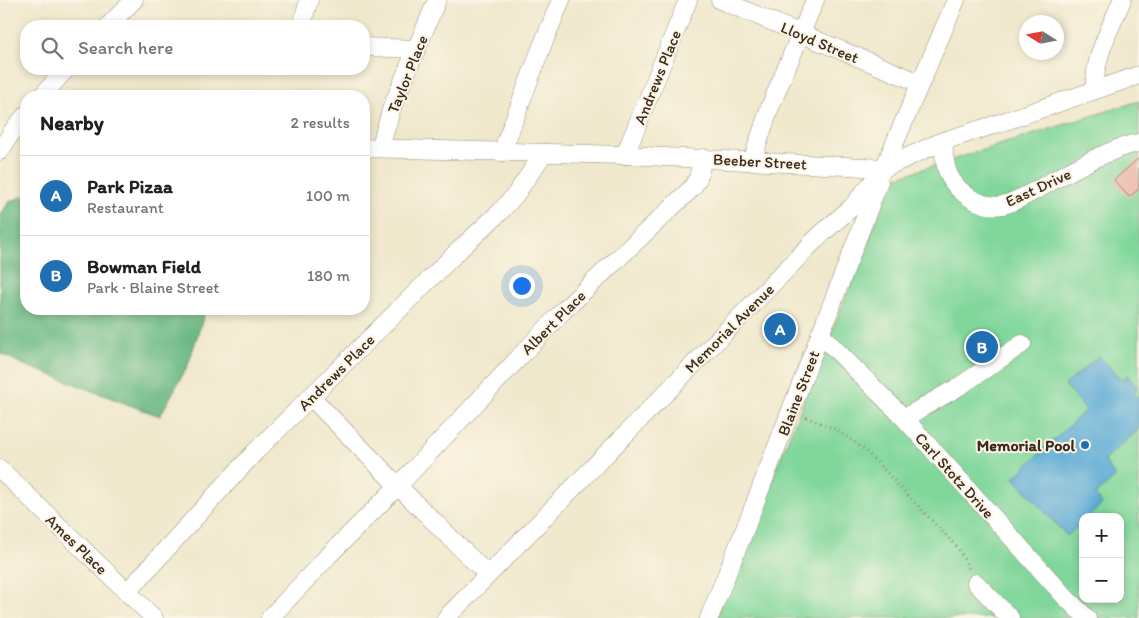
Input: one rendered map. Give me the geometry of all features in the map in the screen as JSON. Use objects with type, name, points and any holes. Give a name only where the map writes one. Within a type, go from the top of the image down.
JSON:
[{"type":"street","points":[[114,20],[134,0]]},
{"type":"street","points":[[302,20],[309,0]]},
{"type":"street","name":"Taylor Place","points":[[372,148],[392,107],[437,0]]},
{"type":"street","points":[[502,152],[561,0]]},
{"type":"street","name":"Andrews Place","points":[[625,155],[688,0]]},
{"type":"street","name":"Lloyd Street","points":[[720,0],[920,83]]},
{"type":"street","points":[[752,161],[770,107],[815,0]]},
{"type":"street","name":"Memorial Avenue","points":[[446,618],[819,236],[852,207],[884,168],[956,0]]},
{"type":"street","points":[[1094,90],[1094,71],[1122,0]]},
{"type":"street","points":[[370,47],[417,48]]},
{"type":"street","name":"Beeber Street","points":[[372,148],[703,158],[884,168],[942,141],[1139,74]]},
{"type":"street","points":[[47,90],[61,75]]},
{"type":"street","points":[[0,151],[13,132]]},
{"type":"street","name":"East Drive","points":[[942,141],[945,163],[950,177],[962,192],[977,202],[990,206],[1003,205],[1022,197],[1112,151],[1139,143]]},
{"type":"street","name":"Andrews Place","points":[[127,592],[255,452],[500,212],[516,194],[544,153]]},
{"type":"street","name":"Albert Place","points":[[398,486],[564,310],[692,188],[698,178],[703,158]]},
{"type":"street","name":"Blaine Street","points":[[709,618],[884,168]]},
{"type":"street","name":"Carl Stotz Drive","points":[[820,334],[904,418],[1052,584],[1087,618]]},
{"type":"street","points":[[904,418],[960,386],[1022,344]]},
{"type":"street","points":[[311,397],[488,575]]},
{"type":"street","name":"Ames Place","points":[[0,469],[154,618]]},
{"type":"street","points":[[270,618],[329,555],[398,486]]},
{"type":"street","points":[[976,583],[1010,618]]},
{"type":"path","points":[[791,411],[837,430],[864,449],[958,548],[976,583]]},
{"type":"green space","points":[[1139,101],[1139,618],[716,618],[894,178]]},
{"type":"green space","points":[[20,197],[20,315],[204,315],[188,365],[160,416],[22,364],[0,353],[0,216],[9,202]]},
{"type":"water","name":"Memorial Pool","points":[[1099,356],[1122,381],[1127,375],[1138,388],[1133,392],[1139,398],[1139,429],[1104,460],[1115,477],[1095,495],[1102,504],[1092,513],[1079,513],[1079,525],[1067,536],[1014,478],[1086,410],[1065,385]]},
{"type":"building","points":[[1139,158],[1139,189],[1129,197],[1114,180]]},
{"type":"place","name":"Park Pizaa","points":[[780,329]]},
{"type":"place","name":"Bowman Field","points":[[982,347]]},
{"type":"place","name":"Memorial Pool","points":[[1085,445]]}]
